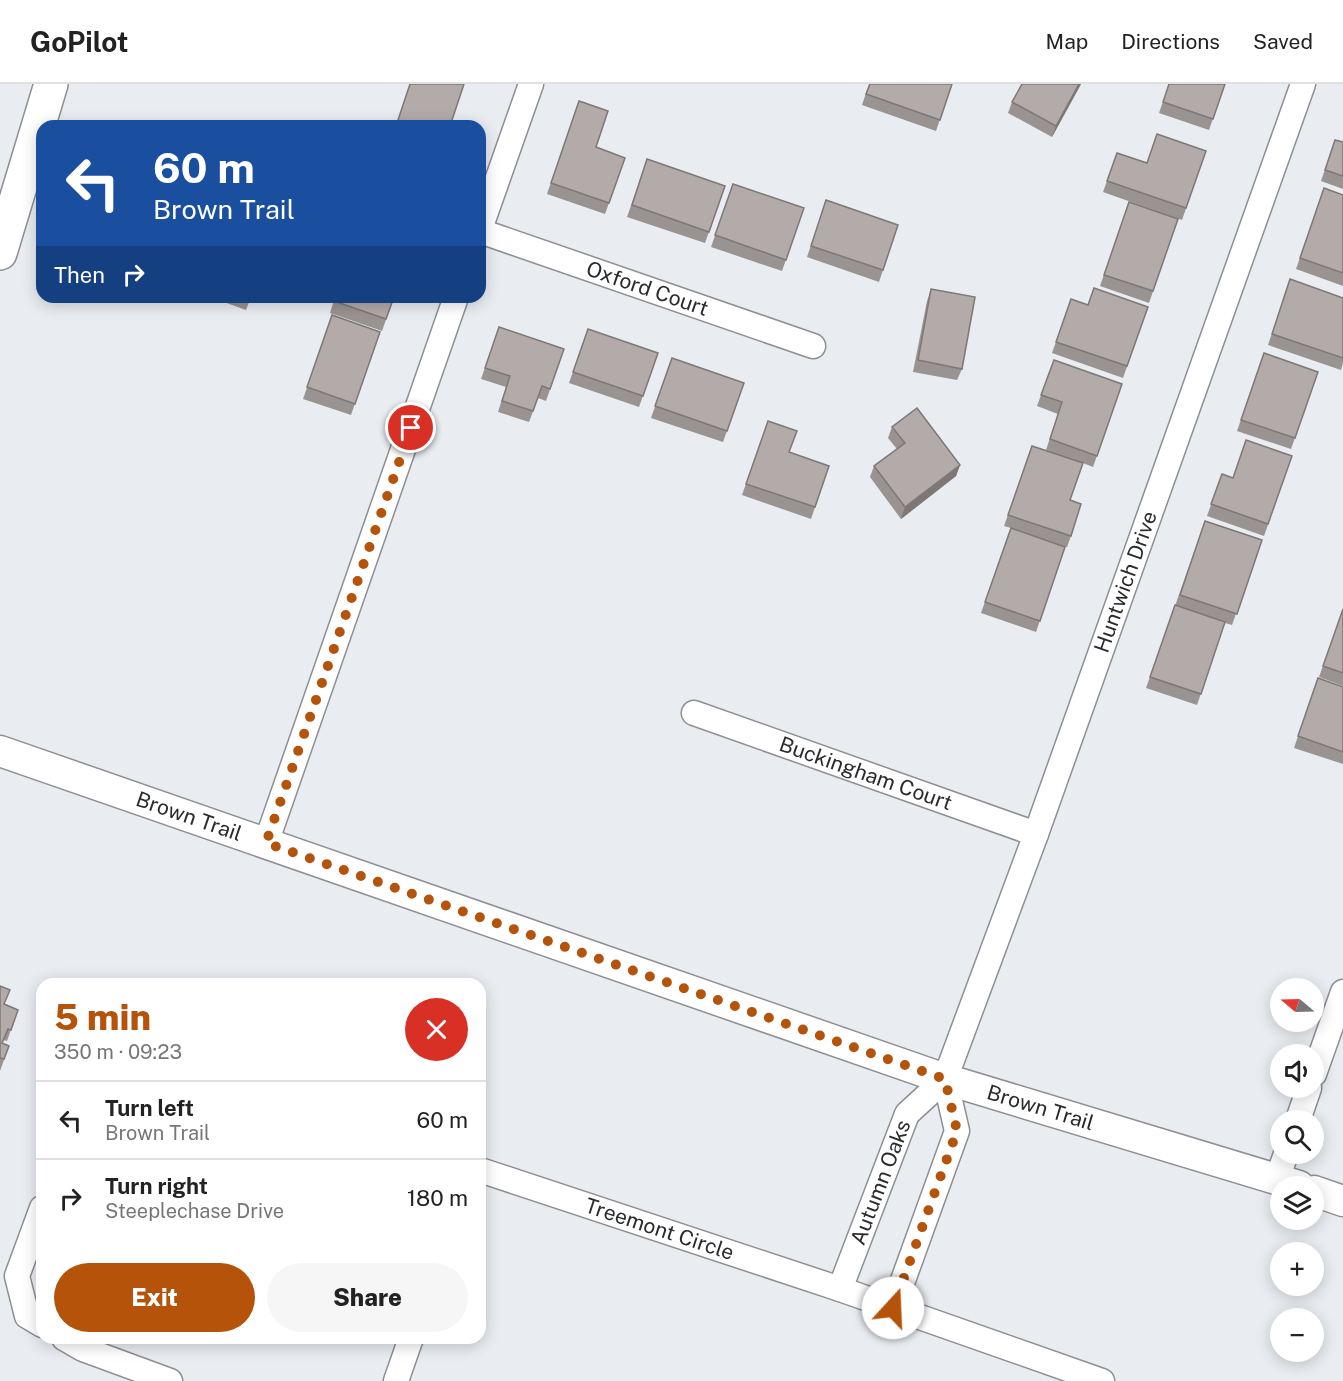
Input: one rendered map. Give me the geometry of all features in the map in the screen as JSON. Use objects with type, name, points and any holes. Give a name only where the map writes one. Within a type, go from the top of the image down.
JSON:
[{"type":"main road","points":[[40,120],[51,84]]},
{"type":"main road","points":[[0,253],[36,134]]},
{"type":"street","points":[[486,213],[531,84]]},
{"type":"street","name":"Huntwich Drive","points":[[945,1079],[1036,834],[1303,84]]},
{"type":"street","name":"Oxford Court","points":[[486,232],[813,346]]},
{"type":"street","points":[[266,843],[454,303]]},
{"type":"street","name":"Buckingham Court","points":[[694,712],[1036,834]]},
{"type":"street","name":"Brown Trail","points":[[0,751],[945,1079],[1287,1173]]},
{"type":"street","points":[[1324,1046],[1343,992]]},
{"type":"street","points":[[893,1308],[957,1131],[945,1079]]},
{"type":"street","name":"Autumn Oaks","points":[[840,1289],[907,1114],[945,1079]]},
{"type":"street","name":"Treemont Circle","points":[[486,1172],[840,1289],[1102,1381]]},
{"type":"street","points":[[1324,1194],[1343,1201]]},
{"type":"street","points":[[36,1224],[17,1276],[27,1316],[36,1321]]},
{"type":"street","points":[[74,1344],[170,1381]]},
{"type":"street","points":[[396,1381],[409,1344]]},
{"type":"building","points":[[410,84],[464,84],[452,120],[398,120]]},
{"type":"building","points":[[870,84],[952,84],[940,120],[866,94]]},
{"type":"building","points":[[1022,84],[1079,84],[1056,126],[1012,102]]},
{"type":"building","points":[[1169,84],[1225,84],[1213,119],[1163,102]]},
{"type":"building","points":[[579,101],[608,111],[596,147],[625,158],[609,203],[551,183]]},
{"type":"building","points":[[1157,134],[1206,151],[1186,208],[1107,181],[1117,153],[1147,163]]},
{"type":"building","points":[[1335,140],[1343,142],[1343,176],[1325,170]]},
{"type":"building","points":[[647,159],[725,186],[709,232],[632,205]]},
{"type":"building","points":[[733,184],[804,208],[786,260],[715,235]]},
{"type":"building","points":[[1324,188],[1343,195],[1343,273],[1300,258]]},
{"type":"building","points":[[826,200],[898,225],[883,270],[811,246]]},
{"type":"building","points":[[1129,202],[1178,219],[1153,291],[1104,275]]},
{"type":"building","points":[[1290,279],[1343,298],[1343,358],[1272,334]]},
{"type":"building","points":[[1094,288],[1148,307],[1127,366],[1056,342],[1071,299],[1088,305]]},
{"type":"building","points":[[931,289],[975,297],[962,369],[918,360]]},
{"type":"building","points":[[340,303],[392,303],[386,319]]},
{"type":"building","points":[[332,315],[380,332],[355,404],[307,387]]},
{"type":"building","points":[[499,327],[564,349],[550,389],[542,386],[533,411],[502,401],[510,376],[485,368]]},
{"type":"building","points":[[588,329],[658,353],[643,396],[573,372]]},
{"type":"building","points":[[1264,353],[1318,372],[1295,438],[1241,420]]},
{"type":"building","points":[[672,358],[744,383],[727,431],[655,406]]},
{"type":"building","points":[[1054,360],[1122,384],[1097,456],[1050,439],[1062,402],[1041,395]]},
{"type":"building","points":[[917,408],[960,465],[905,507],[874,466],[905,443],[892,427]]},
{"type":"building","points":[[768,421],[797,431],[789,452],[829,466],[815,507],[746,484]]},
{"type":"building","points":[[1246,440],[1292,456],[1268,524],[1211,504],[1222,474],[1233,478]]},
{"type":"building","points":[[1032,446],[1083,463],[1070,500],[1081,504],[1071,536],[1008,515]]},
{"type":"building","points":[[1205,521],[1262,540],[1237,614],[1180,595]]},
{"type":"building","points":[[1011,528],[1065,547],[1040,621],[985,602]]},
{"type":"building","points":[[1175,605],[1225,622],[1201,694],[1150,677]]},
{"type":"building","points":[[1343,609],[1343,673],[1323,666]]},
{"type":"building","points":[[1318,678],[1343,687],[1343,752],[1298,736]]},
{"type":"building","points":[[0,986],[10,990],[4,1004],[18,1010],[11,1030],[8,1029],[2,1043],[9,1046],[4,1059],[0,1058]]},
{"type":"route","points":[[411,428],[266,843],[945,1079],[957,1131],[893,1308]]}]
